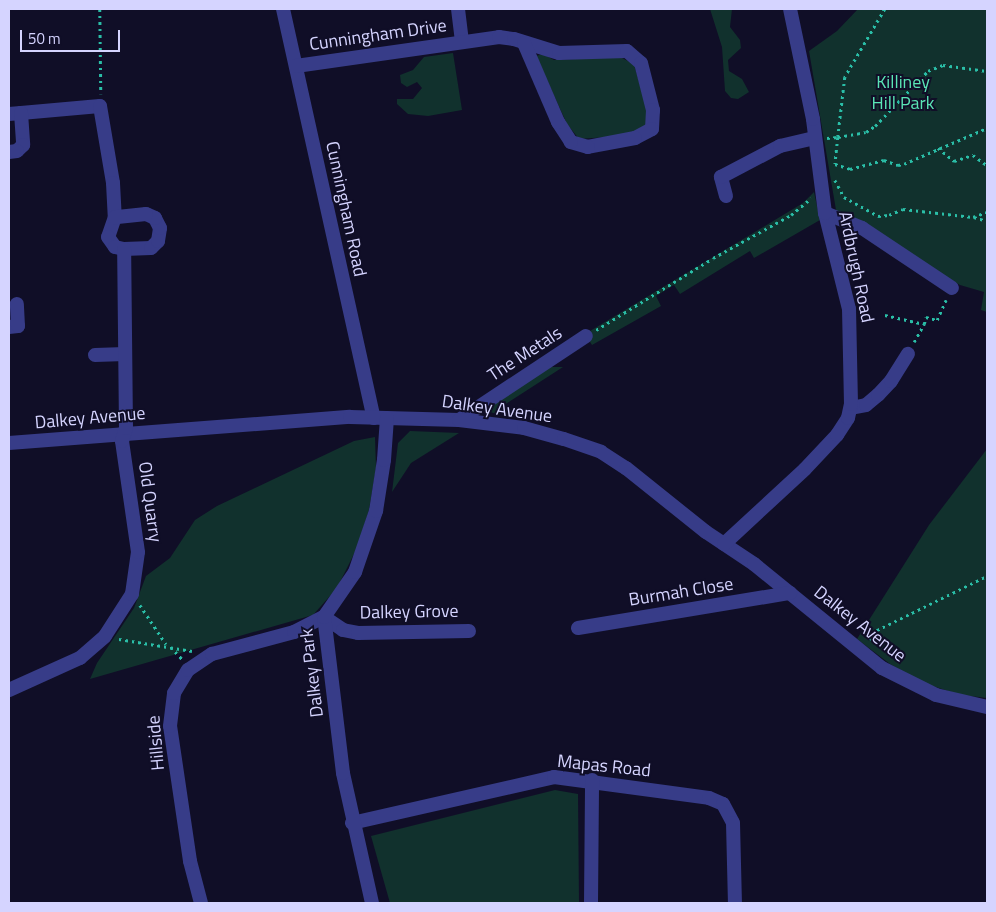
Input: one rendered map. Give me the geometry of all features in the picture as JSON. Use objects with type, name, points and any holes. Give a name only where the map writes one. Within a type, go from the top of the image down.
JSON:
[{"type":"street","name":"Cunningham Road","points":[[283,9],[380,418]]},
{"type":"street","points":[[458,9],[462,42]]},
{"type":"street","name":"Ardbrugh Road","points":[[724,544],[805,469],[843,428],[851,408],[850,315],[825,213],[815,138],[790,9]]},
{"type":"street","name":"Cunningham Drive","points":[[296,66],[499,37],[524,43],[559,53],[632,52],[641,63],[653,110],[652,129],[635,138],[588,147],[571,142],[558,122],[524,43]]},
{"type":"street","points":[[9,152],[17,151],[23,145],[15,113],[100,106],[107,136],[115,217],[108,237],[115,247],[124,250],[151,248],[158,241],[160,228],[155,218],[146,214],[115,217]]},
{"type":"street","points":[[726,196],[720,177],[780,146],[815,138]]},
{"type":"street","points":[[825,213],[862,228],[952,288]]},
{"type":"street","name":"Old Quarry","points":[[9,690],[80,658],[106,636],[132,594],[138,552],[122,441],[124,434],[125,354],[124,250]]},
{"type":"street","points":[[9,327],[18,326],[17,304]]},
{"type":"street","name":"The Metals","points":[[459,420],[586,336]]},
{"type":"street","points":[[95,355],[125,354]]},
{"type":"street","points":[[851,408],[866,405],[878,395],[891,381],[908,354]]},
{"type":"street","name":"Dalkey Avenue","points":[[9,443],[380,418],[459,420],[524,428],[601,452],[790,593],[863,656],[916,687],[958,702],[987,707]]},
{"type":"street","name":"Dalkey Park","points":[[372,903],[352,823],[324,617],[354,572],[374,520],[384,460],[380,418]]},
{"type":"street","name":"Burmah Close","points":[[578,628],[790,593]]},
{"type":"street","name":"Dalkey Grove","points":[[324,617],[343,630],[358,633],[469,631]]},
{"type":"street","name":"Hillside","points":[[201,903],[190,861],[170,726],[174,693],[188,670],[206,656],[294,632],[324,617]]},
{"type":"street","name":"Mapas Road","points":[[352,823],[554,777],[592,780],[709,798],[723,804],[733,823],[735,903]]},
{"type":"street","points":[[591,903],[592,780]]},
{"type":"path","points":[[100,9],[100,106]]},
{"type":"path","points":[[834,170],[845,78],[885,9]]},
{"type":"path","points":[[815,138],[838,137],[866,132],[875,126],[928,71],[943,66],[987,71]]},
{"type":"path","points":[[835,164],[850,169],[884,160],[898,165],[987,128]]},
{"type":"path","points":[[938,148],[954,161],[973,155],[987,165]]},
{"type":"path","points":[[834,176],[844,197],[878,216],[915,209],[973,217],[987,221]]},
{"type":"path","points":[[586,336],[713,258],[790,215],[822,190]]},
{"type":"path","points":[[973,217],[987,212]]},
{"type":"path","points":[[908,354],[926,317],[937,320],[952,288]]},
{"type":"path","points":[[885,315],[924,324]]},
{"type":"path","points":[[863,656],[871,633],[987,576]]},
{"type":"path","points":[[132,594],[167,645],[176,649],[188,670]]},
{"type":"path","points":[[106,636],[167,645],[206,656]]},
{"type":"green space","points":[[710,9],[732,9],[730,27],[740,40],[741,48],[728,60],[729,71],[742,79],[749,92],[738,99],[731,98],[725,91],[722,47]]},
{"type":"green space","name":"Killiney Hill Park","points":[[858,9],[987,9],[987,312],[981,310],[984,292],[960,285],[836,210],[809,51],[837,31]]},
{"type":"green space","points":[[453,53],[462,110],[428,116],[408,114],[397,104],[397,99],[413,99],[422,88],[417,82],[407,87],[401,83],[400,75],[413,70],[424,57]]},
{"type":"green space","points":[[543,54],[554,60],[620,57],[634,64],[649,118],[646,128],[621,136],[579,139],[567,124],[536,56]]},
{"type":"green space","points":[[814,192],[820,220],[754,258],[750,251],[680,294],[674,285],[656,296],[661,306],[592,345],[585,334],[803,203]]},
{"type":"green space","points":[[549,367],[563,367],[498,409],[497,414],[486,411],[486,405]]},
{"type":"green space","points":[[410,431],[459,433],[411,463],[392,492],[398,443]]},
{"type":"green space","points":[[375,437],[376,468],[369,510],[357,548],[337,588],[313,615],[90,679],[97,663],[134,608],[146,576],[170,558],[195,520],[217,506],[354,441]]},
{"type":"green space","points":[[987,449],[987,698],[961,695],[926,684],[890,664],[857,639],[929,525]]},
{"type":"green space","points":[[555,790],[578,794],[579,903],[390,903],[371,836]]}]
